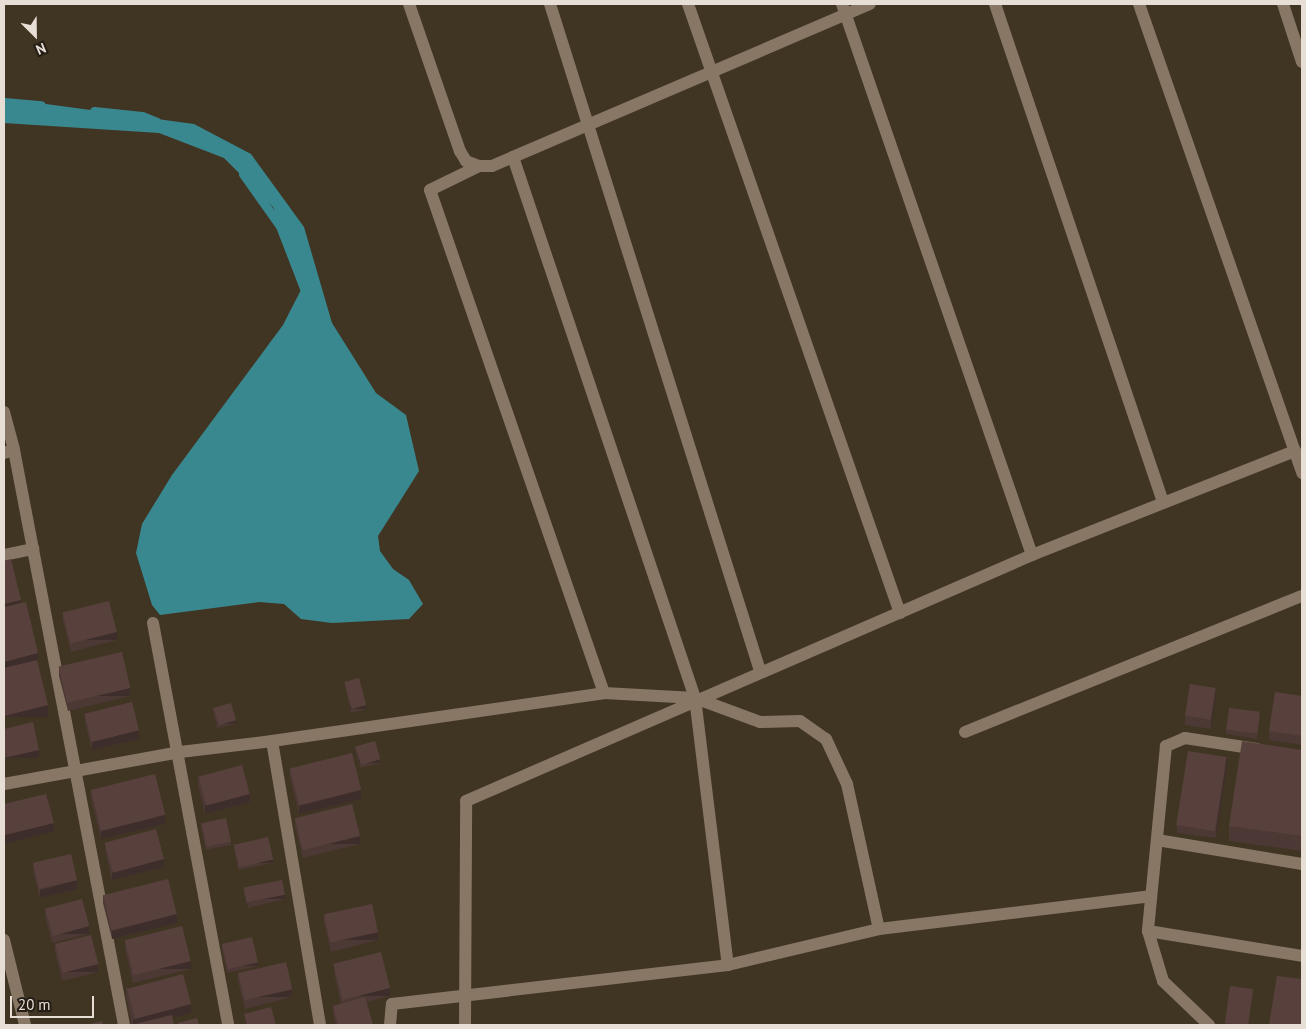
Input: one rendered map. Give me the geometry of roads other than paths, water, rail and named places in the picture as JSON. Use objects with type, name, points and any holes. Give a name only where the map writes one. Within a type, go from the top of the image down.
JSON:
[{"type":"street","points":[[409,4],[460,151],[466,161],[480,166]]},
{"type":"street","points":[[550,4],[760,671]]},
{"type":"street","points":[[688,4],[710,72],[900,613]]},
{"type":"street","points":[[604,694],[430,190],[480,166],[513,156],[710,72],[844,9],[870,4]]},
{"type":"street","points":[[996,4],[1163,502]]},
{"type":"street","points":[[1139,4],[1302,473]]},
{"type":"street","points":[[1283,4],[1302,62]]},
{"type":"street","points":[[844,9],[1032,555]]},
{"type":"street","points":[[513,156],[696,698],[728,965]]},
{"type":"street","points":[[4,412],[9,451],[33,549],[78,769],[124,1025]]},
{"type":"street","points":[[465,1025],[463,999],[466,801],[696,698],[900,613],[1032,555],[1295,451]]},
{"type":"street","points":[[4,555],[33,549]]},
{"type":"street","points":[[965,732],[1302,596]]},
{"type":"street","points":[[153,623],[180,752],[228,1025]]},
{"type":"street","points":[[4,784],[78,769],[180,752],[272,741],[604,694],[696,698],[760,722],[800,721],[826,739],[848,784],[879,929]]},
{"type":"street","points":[[1209,1025],[1163,981],[1148,931],[1166,746],[1170,740],[1185,738],[1273,751]]},
{"type":"street","points":[[272,741],[320,1025]]},
{"type":"street","points":[[1157,840],[1302,864]]},
{"type":"street","points":[[390,1025],[392,1004],[463,999],[728,965],[879,929],[1150,896]]},
{"type":"street","points":[[1148,931],[1302,956]]},
{"type":"street","points":[[4,940],[25,1025]]},
{"type":"water","points":[[4,104],[46,104],[194,124],[251,154],[304,227],[332,323],[376,393],[406,415],[419,471],[378,536],[380,551],[393,569],[409,580],[423,604],[409,619],[332,623],[301,619],[284,604],[259,602],[160,615],[152,605],[136,553],[142,524],[172,475],[283,325],[305,282],[273,207],[224,158],[159,133],[4,123]]},
{"type":"waterway","points":[[4,102],[41,105]]},
{"type":"waterway","points":[[94,111],[142,116],[157,122]]},
{"type":"waterway","points":[[243,174],[280,226],[307,296]]}]
